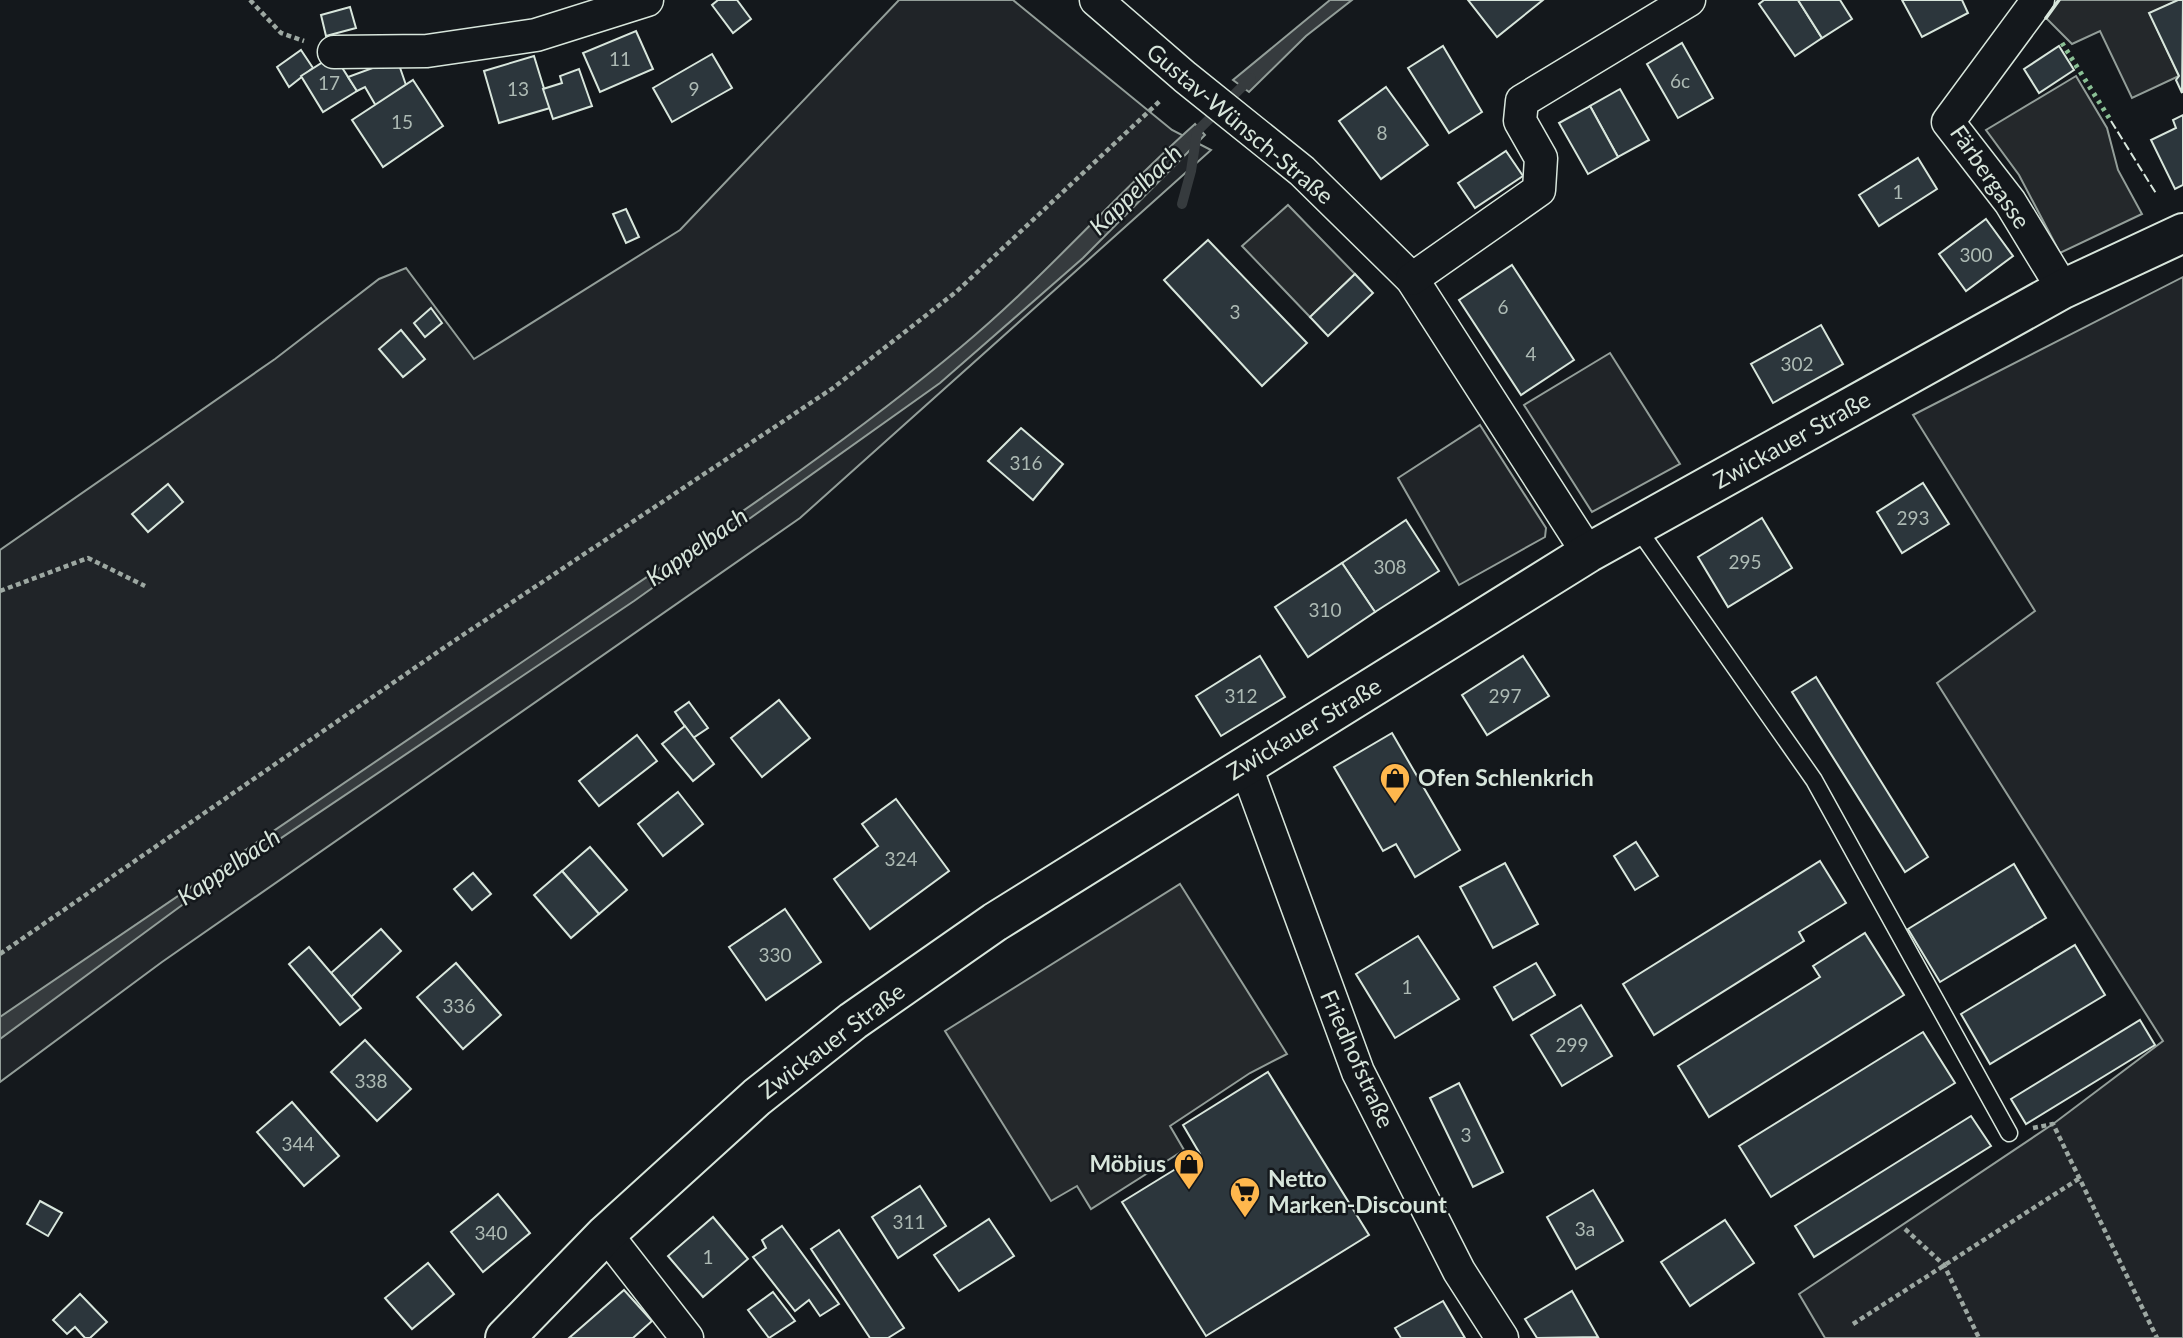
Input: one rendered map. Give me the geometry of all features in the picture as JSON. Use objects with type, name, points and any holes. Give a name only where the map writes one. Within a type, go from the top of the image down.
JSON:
[{"type":"main road","name":"Zwickauer Straße","points":[[505,1338],[606,1234],[757,1097],[853,1021],[995,922],[1588,553],[2063,289],[2183,233]]},
{"type":"street","points":[[334,52],[427,51],[536,35],[647,0]]},
{"type":"street","name":"Gustav-Wünsch-Straße","points":[[1096,0],[1185,78],[1259,133],[1302,171],[1412,279],[1588,553]]},
{"type":"street","points":[[1412,279],[1539,190],[1541,158],[1520,121],[1522,101],[1689,0]]},
{"type":"street","name":"Färbergasse","points":[[2038,0],[1948,122],[2010,202],[2063,289]]},
{"type":"street","name":"Friedhofstraße","points":[[1245,764],[1358,1072],[1460,1271],[1502,1338]]},
{"type":"street","points":[[606,1234],[687,1338]]},
{"type":"lane","points":[[1636,526],[1814,780],[2009,1133]]},
{"type":"path","points":[[250,0],[281,33],[334,52]]},
{"type":"path","points":[[0,954],[445,647],[833,388],[956,292],[1185,78]]},
{"type":"path","points":[[0,591],[88,558],[145,586]]},
{"type":"path","points":[[2053,1124],[2157,1338]]},
{"type":"path","points":[[1853,1324],[2080,1178]]},
{"type":"path","points":[[1905,1229],[1944,1265],[1979,1338]]},
{"type":"shaded area","points":[[899,0],[1013,0],[1172,130],[1211,150],[800,518],[162,962],[0,1082],[0,550],[275,359],[379,279],[406,268],[474,359],[680,230]]},
{"type":"shaded area","points":[[2059,0],[2178,0],[2150,14],[2179,76],[2132,98],[2100,31],[2072,44],[2046,18]]},
{"type":"shaded area","points":[[2076,76],[2107,128],[2118,170],[2142,214],[2060,253],[2019,175],[1986,130]]},
{"type":"shaded area","points":[[1288,205],[1355,274],[1310,317],[1242,246]]},
{"type":"shaded area","points":[[2183,277],[2183,1338],[1825,1338],[1799,1294],[2053,1124],[2163,1041],[1937,683],[2035,611],[1913,415]]},
{"type":"shaded area","points":[[1610,353],[1680,464],[1592,512],[1524,405]]},
{"type":"shaded area","points":[[1480,425],[1546,528],[1545,537],[1459,585],[1398,478]]},
{"type":"shaded area","points":[[1180,884],[1287,1054],[1250,1073],[1170,1126],[1184,1150],[1091,1209],[1077,1186],[1051,1201],[945,1031]]},
{"type":"water","points":[[1330,0],[1352,0],[1306,36],[1249,92],[1233,80]]},
{"type":"water","points":[[1195,124],[1205,135],[1083,258],[940,383],[634,601],[189,900],[0,1039],[0,1017],[676,557],[868,420],[992,321]]},
{"type":"building","points":[[718,0],[737,0],[751,19],[733,33],[712,5]]},
{"type":"building","points":[[1468,0],[1543,0],[1497,37]]},
{"type":"building","points":[[1764,0],[1798,0],[1822,38],[1795,56],[1759,4]]},
{"type":"building","points":[[1798,0],[1840,0],[1852,19],[1822,38]]},
{"type":"building","points":[[1902,0],[1962,0],[1968,13],[1922,37]]},
{"type":"building","points":[[2183,0],[2182,93],[2176,80],[2179,76],[2149,13]]},
{"type":"building","points":[[350,7],[356,28],[326,36],[321,15]]},
{"type":"building","points":[[636,31],[653,69],[600,92],[583,53]]},
{"type":"building","points":[[1682,43],[1713,98],[1678,118],[1647,64]]},
{"type":"building","points":[[1443,46],[1482,112],[1449,133],[1408,68]]},
{"type":"building","points":[[2059,46],[2074,70],[2039,93],[2024,69]]},
{"type":"building","points":[[301,50],[313,68],[289,87],[277,67]]},
{"type":"building","points":[[712,54],[732,88],[672,122],[653,88]]},
{"type":"building","points":[[334,55],[357,91],[323,112],[301,76]]},
{"type":"building","points":[[534,56],[550,108],[499,123],[484,71]]},
{"type":"building","points":[[397,59],[406,85],[376,106],[365,87],[357,91],[348,77]]},
{"type":"building","points":[[579,69],[592,106],[553,119],[543,89],[562,83],[560,76]]},
{"type":"building","points":[[413,80],[443,126],[383,167],[352,120]]},
{"type":"building","points":[[1386,87],[1428,145],[1381,179],[1339,121]]},
{"type":"building","points":[[1620,89],[1649,140],[1618,157],[1590,106]]},
{"type":"building","points":[[1590,106],[1618,157],[1588,174],[1559,123]]},
{"type":"building","points":[[2183,115],[2183,185],[2175,189],[2151,140],[2176,128],[2173,120]]},
{"type":"building","points":[[1506,151],[1523,176],[1475,208],[1458,183]]},
{"type":"building","points":[[1918,158],[1937,189],[1879,226],[1859,195]]},
{"type":"building","points":[[626,209],[639,237],[626,243],[613,214]]},
{"type":"building","points":[[1986,219],[2013,256],[1966,291],[1939,254]]},
{"type":"building","points":[[1208,240],[1307,343],[1262,386],[1164,280]]},
{"type":"building","points":[[1512,265],[1574,360],[1521,395],[1459,300]]},
{"type":"building","points":[[1355,274],[1373,293],[1328,336],[1310,317]]},
{"type":"building","points":[[431,308],[442,323],[425,337],[414,323]]},
{"type":"building","points":[[1821,325],[1843,364],[1773,403],[1751,364]]},
{"type":"building","points":[[401,330],[425,359],[403,377],[379,349]]},
{"type":"building","points":[[1021,428],[1063,464],[1033,500],[988,461]]},
{"type":"building","points":[[1923,483],[1949,524],[1902,553],[1877,512]]},
{"type":"building","points":[[168,484],[183,502],[148,532],[132,514]]},
{"type":"building","points":[[1762,518],[1792,568],[1728,607],[1698,557]]},
{"type":"building","points":[[1406,520],[1439,571],[1375,612],[1342,563]]},
{"type":"building","points":[[1342,563],[1375,612],[1308,657],[1275,607]]},
{"type":"building","points":[[1260,656],[1285,697],[1221,736],[1196,696]]},
{"type":"building","points":[[1523,656],[1549,696],[1487,735],[1462,695]]},
{"type":"building","points":[[1816,677],[1928,857],[1905,872],[1792,692]]},
{"type":"building","points":[[779,700],[810,738],[762,777],[731,738]]},
{"type":"building","points":[[689,702],[708,728],[693,738],[675,712]]},
{"type":"building","points":[[685,726],[714,764],[693,781],[662,744]]},
{"type":"building","name":"Ofen Schlenkrich","points":[[1392,733],[1460,850],[1415,877],[1396,844],[1383,851],[1334,767]]},
{"type":"building","points":[[637,735],[657,761],[599,806],[579,781]]},
{"type":"building","points":[[678,792],[703,824],[663,856],[638,824]]},
{"type":"building","points":[[896,799],[949,871],[870,929],[834,879],[878,846],[862,824]]},
{"type":"building","points":[[1636,842],[1658,876],[1635,890],[1614,856]]},
{"type":"building","points":[[590,847],[627,890],[599,914],[562,871]]},
{"type":"building","points":[[1820,861],[1846,903],[1799,932],[1804,941],[1654,1035],[1623,984]]},
{"type":"building","points":[[1505,863],[1538,924],[1493,948],[1460,887]]},
{"type":"building","points":[[2014,864],[2046,918],[1940,982],[1908,929]]},
{"type":"building","points":[[562,871],[599,914],[571,938],[534,895]]},
{"type":"building","points":[[473,873],[491,894],[472,910],[454,889]]},
{"type":"building","points":[[785,909],[821,962],[766,1000],[729,947]]},
{"type":"building","points":[[381,929],[401,951],[351,997],[331,973]]},
{"type":"building","points":[[1865,933],[1904,995],[1709,1117],[1678,1066],[1820,977],[1813,966]]},
{"type":"building","points":[[1418,936],[1459,999],[1395,1038],[1356,974]]},
{"type":"building","points":[[2075,945],[2105,995],[1990,1064],[1961,1014]]},
{"type":"building","points":[[309,947],[361,1008],[340,1025],[289,964]]},
{"type":"building","points":[[456,963],[501,1015],[463,1049],[417,997]]},
{"type":"building","points":[[1536,963],[1555,995],[1513,1020],[1494,987]]},
{"type":"building","points":[[1581,1005],[1612,1056],[1562,1086],[1531,1035]]},
{"type":"building","points":[[2140,1020],[2155,1045],[2026,1124],[2011,1099]]},
{"type":"building","points":[[1923,1032],[1955,1083],[1771,1197],[1739,1146]]},
{"type":"building","points":[[365,1040],[411,1089],[377,1121],[331,1072]]},
{"type":"building","name":"Netto Marken-Discount","points":[[1268,1072],[1369,1235],[1206,1336],[1122,1202],[1200,1154],[1183,1125]]},
{"type":"building","points":[[1459,1083],[1503,1172],[1473,1187],[1430,1098]]},
{"type":"building","points":[[292,1102],[339,1156],[304,1186],[257,1132]]},
{"type":"building","points":[[1971,1116],[1991,1146],[1814,1257],[1795,1226]]},
{"type":"building","points":[[920,1186],[946,1226],[898,1258],[872,1217]]},
{"type":"building","points":[[1593,1190],[1623,1241],[1576,1269],[1547,1217]]},
{"type":"building","points":[[498,1194],[530,1233],[483,1272],[451,1232]]},
{"type":"building","points":[[40,1201],[62,1213],[48,1236],[27,1224]]},
{"type":"building","points":[[713,1217],[748,1259],[703,1297],[668,1256]]},
{"type":"building","points":[[989,1219],[1014,1256],[959,1291],[934,1255]]},
{"type":"building","points":[[1725,1220],[1754,1263],[1690,1306],[1661,1262]]},
{"type":"building","points":[[782,1226],[839,1304],[820,1316],[809,1300],[795,1311],[753,1257],[766,1248],[762,1240]]},
{"type":"building","points":[[839,1230],[904,1328],[888,1338],[870,1338],[811,1249]]},
{"type":"building","points":[[428,1263],[454,1294],[412,1329],[385,1298]]},
{"type":"building","points":[[624,1290],[652,1321],[633,1338],[569,1338]]},
{"type":"building","points":[[1572,1291],[1598,1337],[1537,1338],[1525,1319]]},
{"type":"building","points":[[773,1292],[795,1321],[769,1338],[748,1310]]},
{"type":"building","points":[[80,1294],[107,1322],[90,1338],[85,1338],[75,1327],[67,1334],[53,1320]]},
{"type":"building","points":[[1443,1301],[1465,1338],[1401,1338],[1395,1328]]},
{"type":"waterway","name":"Kappelbach","points":[[1190,138],[1251,78]]},
{"type":"waterway","points":[[1182,204],[1197,132]]},
{"type":"hedge","points":[[2062,43],[2111,121]]},
{"type":"fence","points":[[2111,121],[2157,195]]},
{"type":"wall","points":[[2046,18],[2059,0]]},
{"type":"place","name":"Ofen Schlenkrich","points":[[1395,805]]},
{"type":"place","name":"Möbius","points":[[1189,1191]]},
{"type":"place","name":"Netto Marken-Discount","points":[[1245,1219]]}]
